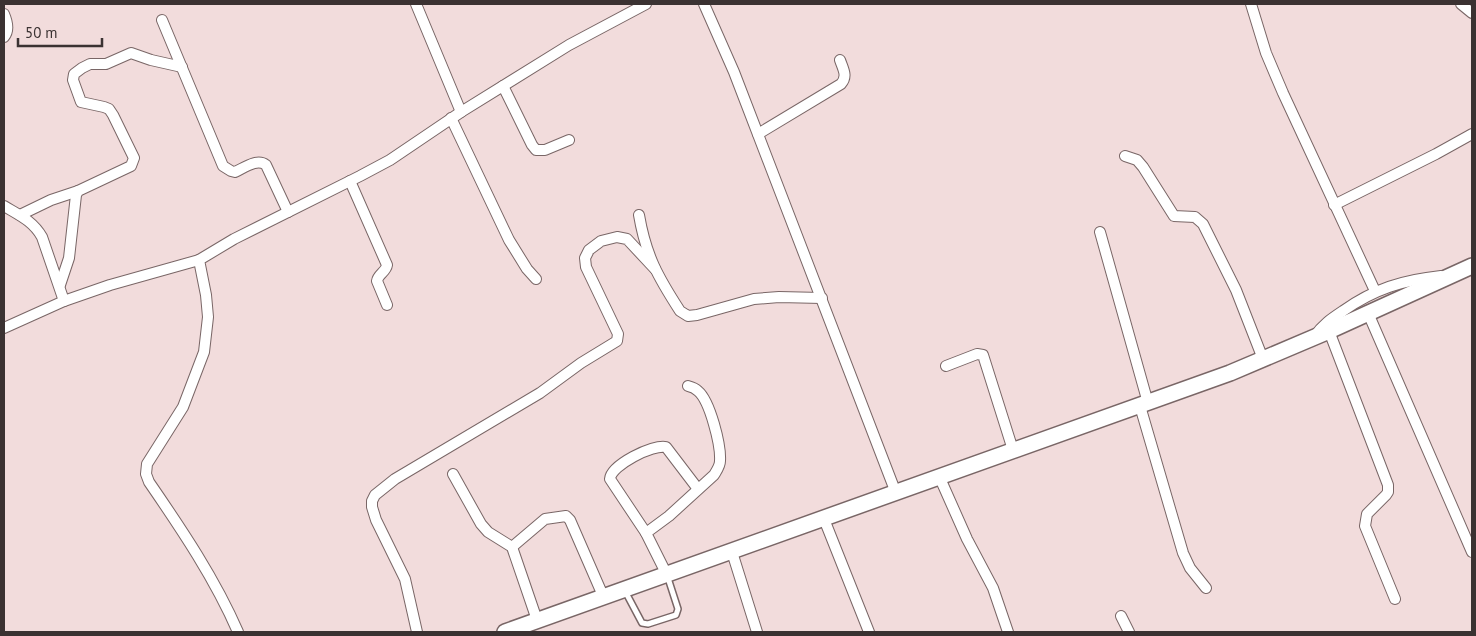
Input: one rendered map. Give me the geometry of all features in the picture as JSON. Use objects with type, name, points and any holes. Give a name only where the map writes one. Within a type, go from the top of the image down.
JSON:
[{"type":"main road","points":[[505,632],[529,626],[939,476],[1144,404],[1263,359],[1330,331],[1472,266]]},
{"type":"street","points":[[416,4],[461,112]]},
{"type":"street","points":[[4,328],[64,301],[110,285],[199,260],[234,239],[390,160],[451,118],[569,45],[644,4]]},
{"type":"street","points":[[704,4],[734,72],[896,493]]},
{"type":"street","points":[[1251,4],[1266,53],[1282,93],[1375,291]]},
{"type":"street","points":[[1461,4],[1472,13]]},
{"type":"street","points":[[4,14],[7,29],[4,37]]},
{"type":"street","points":[[162,20],[223,166],[235,172],[262,162],[266,165],[288,212]]},
{"type":"street","points":[[20,215],[131,166],[134,158],[113,115],[109,109],[82,102],[73,80],[74,74],[90,64],[106,64],[131,53],[182,67]]},
{"type":"street","points":[[758,134],[841,84],[845,74],[840,60]]},
{"type":"street","points":[[503,86],[536,150],[544,150],[569,140]]},
{"type":"street","points":[[451,118],[510,240],[523,263],[536,279]]},
{"type":"street","points":[[1334,205],[1472,135]]},
{"type":"street","points":[[1125,156],[1136,160],[1143,167],[1174,216],[1195,217],[1203,224],[1236,290],[1263,359]]},
{"type":"street","points":[[350,181],[387,265],[387,268],[376,281],[387,304]]},
{"type":"street","points":[[60,285],[69,258],[74,202],[78,191]]},
{"type":"street","points":[[4,206],[36,227],[42,237],[64,301]]},
{"type":"street","points":[[639,215],[644,244],[655,269],[680,311],[688,316],[754,299],[779,297],[822,298]]},
{"type":"street","points":[[1100,232],[1183,553],[1190,568],[1206,588]]},
{"type":"street","points":[[417,632],[405,579],[376,520],[372,507],[375,495],[395,479],[540,393],[581,363],[618,340],[618,334],[586,267],[585,258],[589,250],[601,241],[617,237],[627,239],[655,269]]},
{"type":"street","points":[[199,260],[208,317],[204,352],[184,406],[147,464],[146,474],[149,482],[181,529],[219,593],[238,632]]},
{"type":"street","points":[[1313,338],[1322,326],[1355,302],[1375,291],[1420,278],[1452,275]]},
{"type":"street","points":[[1368,312],[1472,552]]},
{"type":"street","points":[[1330,331],[1388,485],[1386,495],[1367,514],[1365,526],[1395,599]]},
{"type":"street","points":[[946,366],[977,354],[983,354],[1013,450]]},
{"type":"street","points":[[646,533],[669,516],[714,475],[719,467],[718,436],[704,398],[696,388],[688,386]]},
{"type":"street","points":[[667,575],[646,533],[610,479],[611,474],[628,459],[660,446],[666,447],[698,489]]},
{"type":"street","points":[[453,474],[481,524],[488,532],[512,547],[529,626]]},
{"type":"street","points":[[939,476],[967,539],[993,588],[1008,632]]},
{"type":"street","points":[[512,547],[545,519],[566,516],[570,520],[604,598]]},
{"type":"street","points":[[824,519],[869,632]]},
{"type":"street","points":[[732,552],[757,632]]},
{"type":"street","points":[[1121,616],[1129,632]]},
{"type":"lane","points":[[625,590],[642,622],[648,624],[676,615],[678,609],[667,575]]}]
